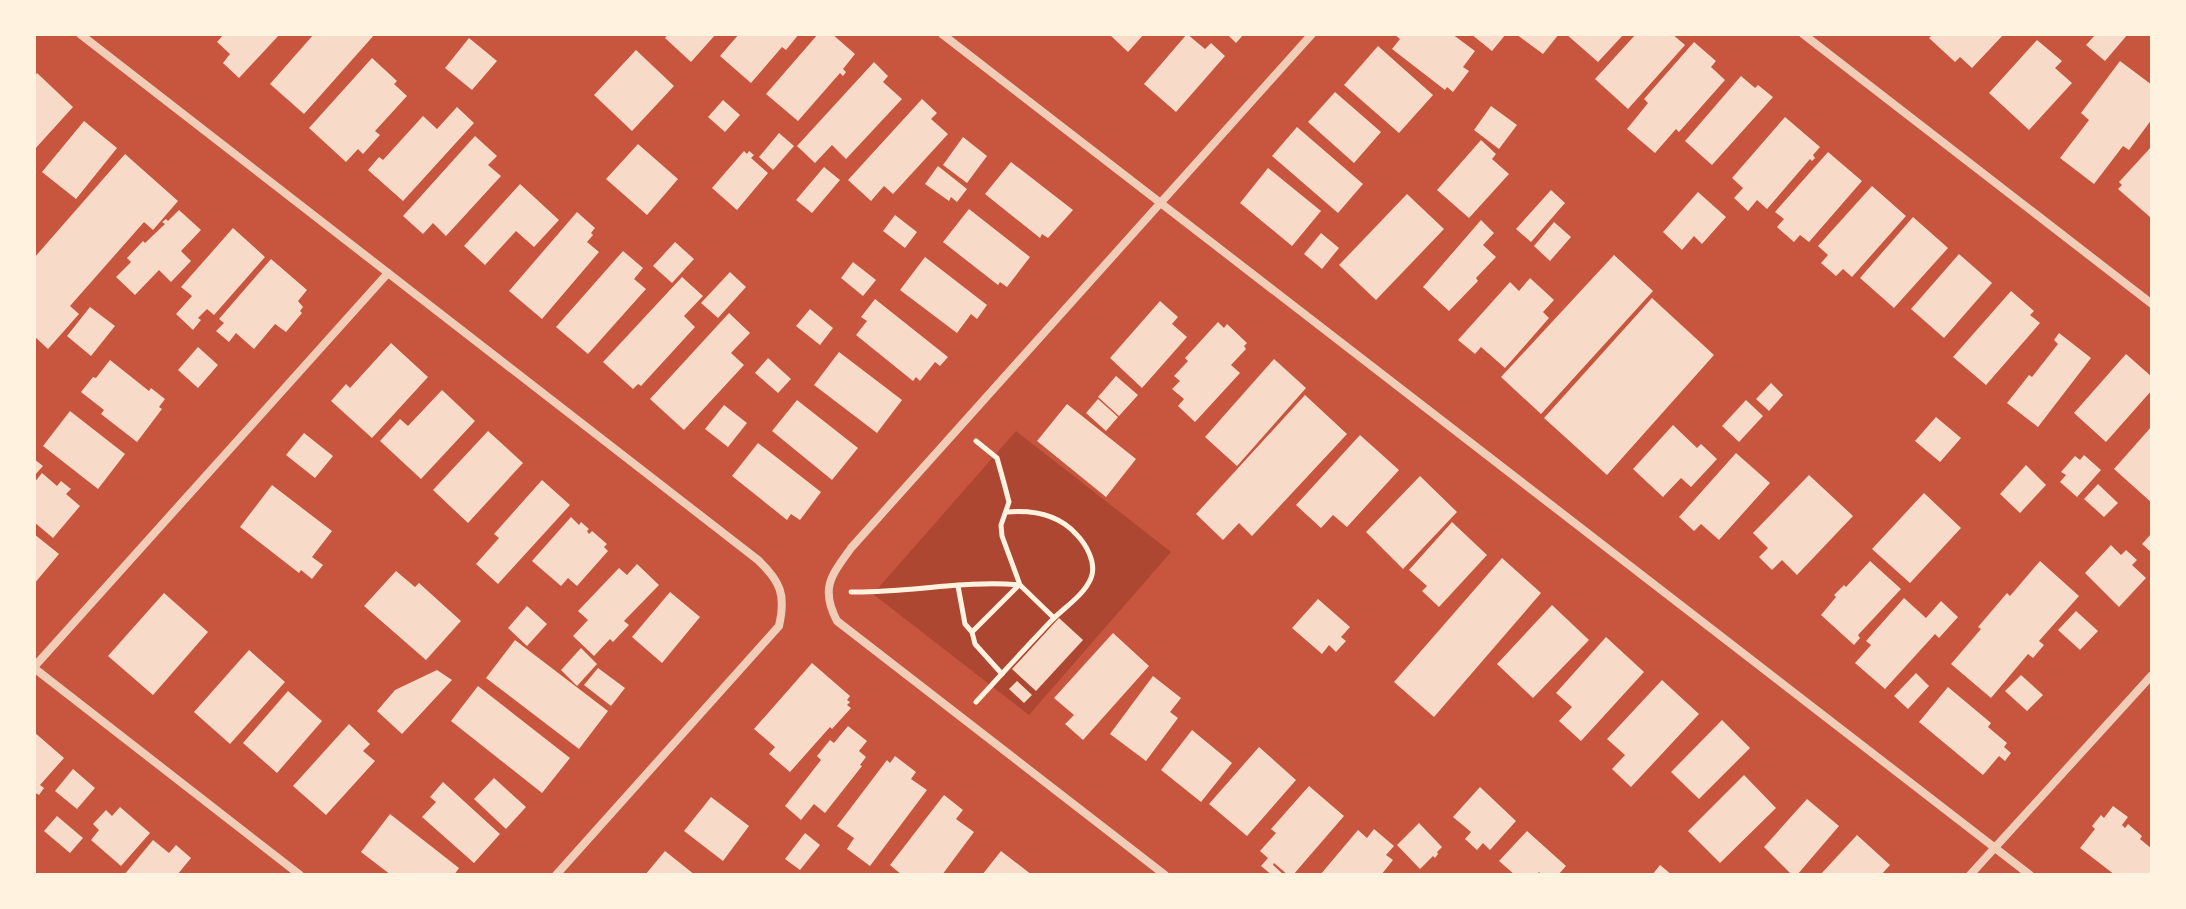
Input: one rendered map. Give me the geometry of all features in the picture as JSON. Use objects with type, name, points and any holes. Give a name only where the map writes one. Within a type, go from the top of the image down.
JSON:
[{"type":"street","points":[[80,34],[774,575],[782,595],[779,626],[556,875]]},
{"type":"street","points":[[942,34],[2030,875]]},
{"type":"street","points":[[1165,875],[837,621],[829,605],[828,592],[835,571],[851,548],[1312,34]]},
{"type":"street","points":[[1803,34],[2152,304]]},
{"type":"street","points":[[300,875],[34,668],[388,273]]},
{"type":"street","points":[[1970,875],[2152,675]]},
{"type":"path","points":[[959,428],[997,458],[1009,502],[1001,525],[1002,536],[1020,585],[1054,618]]},
{"type":"path","points":[[962,717],[1091,580],[1093,566],[1087,550],[1070,529],[1040,513],[1022,510],[1007,512]]},
{"type":"path","points":[[828,592],[882,592],[992,582],[1020,585]]},
{"type":"path","points":[[972,632],[1020,585]]},
{"type":"path","points":[[958,586],[965,624],[972,632],[975,644],[1002,674]]},
{"type":"shaded area","points":[[1016,431],[1171,552],[1029,715],[873,594]]},
{"type":"building","points":[[224,34],[280,34],[239,78],[223,63],[230,54],[217,42]]},
{"type":"building","points":[[314,34],[375,34],[304,114],[270,84]]},
{"type":"building","points":[[668,34],[716,34],[691,62],[665,38]]},
{"type":"building","points":[[739,34],[799,34],[786,50],[782,47],[751,83],[720,56]]},
{"type":"building","points":[[818,34],[832,34],[855,54],[843,69],[846,72],[843,76],[840,73],[798,121],[766,94]]},
{"type":"building","points":[[1109,34],[1144,34],[1128,52]]},
{"type":"building","points":[[1187,34],[1205,49],[1211,43],[1225,56],[1176,112],[1144,84]]},
{"type":"building","points":[[1227,34],[1244,34],[1236,43]]},
{"type":"building","points":[[1394,34],[1452,34],[1475,51],[1463,67],[1469,71],[1453,92],[1447,87],[1445,90],[1392,49],[1400,39]]},
{"type":"building","points":[[1471,34],[1506,34],[1492,51]]},
{"type":"building","points":[[1516,34],[1559,34],[1543,54]]},
{"type":"building","points":[[1566,34],[1624,34],[1598,62]]},
{"type":"building","points":[[1636,34],[1672,34],[1685,45],[1628,109],[1595,79]]},
{"type":"building","points":[[1933,34],[2004,34],[1972,68],[1960,57],[1955,62],[1929,38]]},
{"type":"building","points":[[2096,34],[2128,34],[2105,61],[2086,45]]},
{"type":"building","points":[[469,38],[497,61],[472,90],[445,68]]},
{"type":"building","points":[[2037,40],[2062,61],[2055,68],[2072,83],[2029,130],[1989,93]]},
{"type":"building","points":[[1694,42],[1716,61],[1711,67],[1725,80],[1679,132],[1676,129],[1655,153],[1627,129],[1648,103],[1644,99]]},
{"type":"building","points":[[1378,46],[1433,95],[1399,133],[1344,85]]},
{"type":"building","points":[[636,50],[674,86],[632,131],[594,95]]},
{"type":"building","points":[[372,58],[397,81],[394,84],[407,96],[375,131],[380,135],[363,154],[358,149],[346,162],[309,128]]},
{"type":"building","points":[[2120,61],[2152,85],[2152,119],[2129,150],[2123,146],[2094,184],[2060,158],[2089,120],[2081,113]]},
{"type":"building","points":[[874,62],[888,76],[883,82],[902,99],[846,159],[832,145],[815,163],[797,146]]},
{"type":"building","points":[[37,73],[73,107],[34,150],[34,77]]},
{"type":"building","points":[[1741,76],[1773,97],[1712,165],[1685,141]]},
{"type":"building","points":[[1335,92],[1381,132],[1354,163],[1308,122]]},
{"type":"building","points":[[922,99],[937,113],[931,119],[948,134],[893,194],[884,186],[871,201],[848,180]]},
{"type":"building","points":[[723,100],[740,115],[725,132],[708,117]]},
{"type":"building","points":[[1491,106],[1517,125],[1499,149],[1474,130]]},
{"type":"building","points":[[457,107],[474,123],[403,201],[368,170],[379,157],[383,160],[423,116],[437,129]]},
{"type":"building","points":[[1785,117],[1820,147],[1813,155],[1815,158],[1810,159],[1767,209],[1757,200],[1748,211],[1734,198],[1743,188],[1732,178]]},
{"type":"building","points":[[84,121],[117,148],[76,199],[42,172]]},
{"type":"building","points":[[1297,127],[1363,184],[1338,213],[1272,156]]},
{"type":"building","points":[[779,133],[794,146],[773,170],[759,157]]},
{"type":"building","points":[[475,136],[497,156],[488,165],[501,176],[446,236],[433,223],[423,234],[403,216]]},
{"type":"building","points":[[963,137],[987,156],[967,183],[943,165]]},
{"type":"building","points":[[1481,140],[1496,154],[1492,159],[1509,174],[1469,218],[1437,190]]},
{"type":"building","points":[[638,144],[678,179],[647,215],[606,179]]},
{"type":"building","points":[[2152,146],[2150,217],[2118,189],[2122,185],[2119,182]]},
{"type":"building","points":[[744,151],[754,155],[751,158],[768,173],[737,210],[712,188]]},
{"type":"building","points":[[1828,152],[1862,181],[1809,242],[1800,235],[1794,242],[1777,227],[1784,219],[1775,212]]},
{"type":"building","points":[[125,154],[178,201],[153,230],[144,222],[70,306],[79,314],[48,349],[34,336],[34,258]]},
{"type":"building","points":[[1011,162],[1073,210],[1048,238],[1042,234],[1040,238],[985,194]]},
{"type":"building","points":[[938,166],[967,189],[957,202],[951,197],[949,201],[925,184]]},
{"type":"building","points":[[824,167],[840,180],[812,213],[796,200]]},
{"type":"building","points":[[1268,168],[1321,211],[1292,246],[1240,203]]},
{"type":"building","points":[[520,184],[559,220],[534,247],[516,231],[485,265],[464,246]]},
{"type":"building","points":[[1872,186],[1906,216],[1852,277],[1843,269],[1836,276],[1821,263],[1828,255],[1818,246]]},
{"type":"building","points":[[1551,190],[1565,203],[1531,242],[1516,229]]},
{"type":"building","points":[[1698,192],[1726,217],[1702,244],[1694,236],[1682,250],[1663,232]]},
{"type":"building","points":[[1407,194],[1444,229],[1376,300],[1339,265]]},
{"type":"building","points":[[969,209],[1030,257],[1007,287],[1000,282],[998,285],[943,242]]},
{"type":"building","points":[[179,210],[201,230],[181,251],[191,261],[171,282],[159,270],[135,295],[116,277],[131,262],[127,258],[165,224],[162,222],[168,221]]},
{"type":"building","points":[[577,212],[595,228],[587,242],[599,252],[542,319],[509,291]]},
{"type":"building","points":[[895,215],[917,232],[905,248],[883,231]]},
{"type":"building","points":[[1913,217],[1948,248],[1894,308],[1860,278]]},
{"type":"building","points":[[1481,220],[1494,233],[1483,245],[1496,257],[1449,311],[1423,287]]},
{"type":"building","points":[[1554,222],[1571,237],[1550,261],[1534,246]]},
{"type":"building","points":[[233,228],[265,257],[214,315],[207,309],[198,318],[201,320],[193,330],[176,314],[192,296],[181,287]]},
{"type":"building","points":[[1321,233],[1339,248],[1322,269],[1304,254]]},
{"type":"building","points":[[675,242],[694,259],[672,283],[653,266]]},
{"type":"building","points":[[623,251],[643,268],[634,279],[646,289],[588,354],[556,327]]},
{"type":"building","points":[[1959,254],[1992,283],[1944,338],[1911,309]]},
{"type":"building","points":[[1614,255],[1653,291],[1541,414],[1501,377]]},
{"type":"building","points":[[925,257],[987,305],[977,319],[971,314],[957,333],[900,290]]},
{"type":"building","points":[[271,259],[307,290],[298,301],[303,307],[302,313],[286,332],[275,324],[254,349],[236,333],[229,342],[216,331],[224,323],[219,319]]},
{"type":"building","points":[[853,262],[876,280],[863,296],[841,278]]},
{"type":"building","points":[[730,272],[746,287],[718,318],[701,303]]},
{"type":"building","points":[[682,277],[703,296],[684,316],[695,327],[641,386],[638,384],[633,389],[603,362]]},
{"type":"building","points":[[1530,278],[1554,300],[1543,312],[1549,318],[1505,368],[1481,347],[1475,354],[1458,340],[1510,282],[1519,291]]},
{"type":"building","points":[[2011,291],[2034,311],[2030,315],[2040,323],[1986,385],[1953,357]]},
{"type":"building","points":[[1652,298],[1714,355],[1607,475],[1544,418]]},
{"type":"building","points":[[875,299],[948,357],[940,366],[935,362],[920,381],[916,377],[913,381],[856,335],[867,321],[861,317]]},
{"type":"building","points":[[1160,301],[1178,317],[1172,324],[1187,337],[1142,388],[1110,358]]},
{"type":"building","points":[[90,307],[115,326],[91,356],[67,336]]},
{"type":"building","points":[[810,309],[833,328],[820,345],[796,326]]},
{"type":"building","points":[[729,313],[750,333],[731,353],[744,365],[684,430],[650,399]]},
{"type":"building","points":[[1218,322],[1224,328],[1227,324],[1247,343],[1244,346],[1246,349],[1231,365],[1240,373],[1195,422],[1178,406],[1184,399],[1172,389],[1180,381],[1174,376],[1188,361],[1185,358]]},
{"type":"building","points":[[2059,333],[2091,358],[2038,427],[2007,403],[2058,344],[2054,340]]},
{"type":"building","points":[[391,343],[428,377],[372,438],[331,401],[346,384],[350,388]]},
{"type":"building","points":[[198,347],[218,365],[198,388],[178,370]]},
{"type":"building","points":[[839,352],[902,400],[877,433],[814,385]]},
{"type":"building","points":[[2126,354],[2152,377],[2152,390],[2106,442],[2074,413]]},
{"type":"building","points":[[768,358],[791,379],[778,393],[755,373]]},
{"type":"building","points":[[1274,359],[1306,388],[1237,466],[1205,437]]},
{"type":"building","points":[[110,360],[149,391],[151,388],[165,399],[159,407],[162,409],[137,442],[101,414],[104,410],[81,392]]},
{"type":"building","points":[[1116,376],[1138,395],[1119,416],[1098,397]]},
{"type":"building","points":[[1771,383],[1783,395],[1769,411],[1756,399]]},
{"type":"building","points":[[442,390],[475,421],[421,479],[380,441],[400,419],[408,426]]},
{"type":"building","points":[[1305,395],[1347,434],[1252,536],[1239,523],[1223,540],[1196,514]]},
{"type":"building","points":[[1098,399],[1118,417],[1106,431],[1086,413]]},
{"type":"building","points":[[797,400],[858,448],[832,480],[772,431]]},
{"type":"building","points":[[1746,400],[1763,416],[1739,442],[1722,426]]},
{"type":"building","points":[[1067,404],[1136,459],[1106,497],[1037,441]]},
{"type":"building","points":[[724,405],[747,423],[728,447],[705,429]]},
{"type":"building","points":[[70,411],[125,454],[98,489],[43,446]]},
{"type":"building","points":[[1936,417],[1961,438],[1940,462],[1915,441]]},
{"type":"building","points":[[1673,425],[1697,448],[1701,444],[1717,459],[1691,487],[1681,478],[1663,497],[1633,469]]},
{"type":"building","points":[[2152,426],[2152,503],[2114,469]]},
{"type":"building","points":[[488,431],[523,463],[468,523],[433,490]]},
{"type":"building","points":[[304,433],[333,456],[315,478],[286,455]]},
{"type":"building","points":[[1360,435],[1399,470],[1347,527],[1333,515],[1321,528],[1296,505]]},
{"type":"building","points":[[758,443],[821,492],[800,520],[791,514],[787,520],[732,476]]},
{"type":"building","points":[[1736,453],[1770,483],[1719,540],[1701,524],[1694,531],[1679,517]]},
{"type":"building","points":[[2084,455],[2101,470],[2077,497],[2060,482],[2066,475],[2061,472],[2075,456],[2080,460]]},
{"type":"building","points":[[34,459],[43,466],[34,476]]},
{"type":"building","points":[[2026,465],[2046,485],[2020,513],[2000,494]]},
{"type":"building","points":[[42,473],[57,486],[61,481],[71,489],[66,494],[80,506],[53,538],[34,522],[34,483]]},
{"type":"building","points":[[1809,475],[1853,516],[1797,575],[1782,560],[1772,570],[1759,557],[1768,548],[1753,533]]},
{"type":"building","points":[[1420,476],[1457,512],[1403,569],[1366,532]]},
{"type":"building","points":[[542,480],[570,505],[498,584],[476,564],[499,538],[494,534]]},
{"type":"building","points":[[2098,484],[2118,503],[2104,517],[2084,499]]},
{"type":"building","points":[[272,485],[332,531],[312,557],[323,565],[312,579],[301,570],[299,573],[240,527]]},
{"type":"building","points":[[1924,493],[1961,528],[1910,583],[1872,549]]},
{"type":"building","points":[[571,517],[589,529],[589,534],[592,531],[607,544],[604,547],[608,551],[577,586],[568,578],[561,586],[532,561]]},
{"type":"building","points":[[1452,522],[1487,555],[1439,607],[1422,591],[1427,586],[1409,570]]},
{"type":"building","points":[[2152,533],[2152,553],[2142,544]]},
{"type":"building","points":[[34,534],[59,554],[34,584]]},
{"type":"building","points":[[2111,545],[2121,555],[2126,550],[2137,560],[2132,565],[2146,578],[2119,607],[2085,573]]},
{"type":"building","points":[[1502,558],[1541,593],[1434,717],[1394,682]]},
{"type":"building","points":[[1870,561],[1901,589],[1858,635],[1860,638],[1854,645],[1821,615],[1836,597],[1834,595],[1844,585],[1846,587]]},
{"type":"building","points":[[2040,561],[2079,596],[2039,641],[2044,645],[2033,658],[2028,654],[1991,698],[1951,664],[2007,593],[2010,596]]},
{"type":"building","points":[[637,564],[659,585],[624,621],[629,625],[594,656],[573,636],[588,620],[578,611],[619,568],[627,575]]},
{"type":"building","points":[[396,571],[415,587],[419,583],[461,621],[426,660],[364,606]]},
{"type":"building","points":[[670,592],[700,617],[662,663],[632,637]]},
{"type":"building","points":[[164,593],[208,632],[153,695],[108,656]]},
{"type":"building","points":[[1904,598],[1926,618],[1941,601],[1958,617],[1939,638],[1935,634],[1885,689],[1855,663],[1871,645],[1866,641]]},
{"type":"building","points":[[1318,599],[1350,627],[1341,637],[1346,641],[1336,652],[1329,645],[1322,654],[1292,628]]},
{"type":"building","points":[[1552,605],[1589,640],[1533,698],[1497,664]]},
{"type":"building","points":[[527,606],[547,624],[527,646],[508,628]]},
{"type":"building","points":[[2076,611],[2098,631],[2080,650],[2058,630]]},
{"type":"building","points":[[1059,618],[1083,640],[1036,691],[1012,669]]},
{"type":"building","points":[[1113,633],[1149,666],[1083,740],[1065,724],[1074,715],[1054,698]]},
{"type":"building","points":[[1606,637],[1644,672],[1581,741],[1559,721],[1572,707],[1556,693]]},
{"type":"building","points":[[515,640],[608,711],[579,749],[486,678]]},
{"type":"building","points":[[581,648],[597,664],[577,686],[561,670]]},
{"type":"building","points":[[249,650],[285,682],[230,744],[194,712]]},
{"type":"building","points":[[812,663],[850,696],[847,705],[851,708],[790,772],[769,754],[775,747],[754,729]]},
{"type":"building","points":[[598,668],[625,688],[611,706],[584,685]]},
{"type":"building","points":[[437,670],[452,680],[402,734],[377,711],[395,690]]},
{"type":"building","points":[[1916,673],[1929,686],[1908,709],[1894,696]]},
{"type":"building","points":[[2021,675],[2043,695],[2027,711],[2005,691]]},
{"type":"building","points":[[1153,676],[1181,698],[1170,712],[1178,718],[1146,761],[1110,734]]},
{"type":"building","points":[[1662,680],[1699,714],[1631,787],[1612,769],[1625,755],[1607,739]]},
{"type":"building","points":[[1017,681],[1032,695],[1024,703],[1009,689]]},
{"type":"building","points":[[478,686],[570,758],[542,793],[451,721]]},
{"type":"building","points":[[1948,687],[1991,723],[1988,727],[2007,743],[2004,747],[2011,753],[2005,761],[1999,756],[1983,775],[1919,722]]},
{"type":"building","points":[[288,691],[322,721],[277,773],[243,743]]},
{"type":"building","points":[[1722,720],[1750,748],[1699,799],[1671,772]]},
{"type":"building","points":[[349,724],[370,744],[363,751],[375,761],[326,815],[293,786]]},
{"type":"building","points":[[848,726],[867,741],[859,751],[866,757],[862,766],[825,813],[814,804],[801,820],[785,806],[821,760],[817,756],[830,740],[834,743]]},
{"type":"building","points":[[1192,730],[1232,763],[1201,802],[1161,770]]},
{"type":"building","points":[[34,732],[64,758],[40,785],[44,788],[39,795],[34,792]]},
{"type":"building","points":[[1259,747],[1296,780],[1247,836],[1209,804]]},
{"type":"building","points":[[895,756],[916,772],[911,779],[927,790],[870,866],[847,849],[854,838],[837,826],[887,760],[890,763]]},
{"type":"building","points":[[73,769],[95,788],[77,809],[55,791]]},
{"type":"building","points":[[1744,775],[1776,808],[1720,863],[1688,831]]},
{"type":"building","points":[[494,778],[526,807],[506,829],[474,799]]},
{"type":"building","points":[[443,782],[500,834],[474,863],[422,817],[436,802],[430,797]]},
{"type":"building","points":[[1309,786],[1344,816],[1293,875],[1288,875],[1274,863],[1284,875],[1272,875],[1261,866],[1268,858],[1260,851],[1276,833],[1271,829]]},
{"type":"building","points":[[1480,787],[1516,821],[1490,850],[1483,843],[1477,850],[1465,839],[1471,832],[1453,817]]},
{"type":"building","points":[[944,795],[963,810],[956,819],[974,832],[942,875],[902,875],[890,865]]},
{"type":"building","points":[[711,797],[749,826],[723,861],[684,831]]},
{"type":"building","points":[[1807,799],[1839,826],[1797,875],[1792,875],[1764,847]]},
{"type":"building","points":[[2113,806],[2128,817],[2122,825],[2125,828],[2128,824],[2152,849],[2152,875],[2115,875],[2080,848],[2095,829],[2092,826],[2101,815],[2104,818]]},
{"type":"building","points":[[120,807],[150,833],[121,866],[91,840],[99,830],[93,824],[106,810],[112,816]]},
{"type":"building","points":[[390,814],[459,868],[454,875],[391,875],[361,852]]},
{"type":"building","points":[[57,816],[83,838],[70,853],[44,831]]},
{"type":"building","points":[[1419,823],[1442,847],[1435,858],[1433,856],[1420,869],[1397,845]]},
{"type":"building","points":[[1374,829],[1394,846],[1386,855],[1393,860],[1381,875],[1320,875],[1358,830],[1367,838]]},
{"type":"building","points":[[1527,831],[1566,866],[1558,875],[1542,875],[1539,872],[1536,875],[1515,875],[1499,861]]},
{"type":"building","points":[[805,833],[820,845],[800,870],[785,859]]},
{"type":"building","points":[[1857,835],[1890,865],[1881,875],[1820,875]]},
{"type":"building","points":[[153,840],[169,853],[176,845],[191,858],[177,875],[124,875]]},
{"type":"building","points":[[665,851],[695,875],[645,875]]},
{"type":"building","points":[[1001,851],[1032,875],[982,875]]},
{"type":"building","points":[[1660,865],[1672,875],[1652,875]]}]
